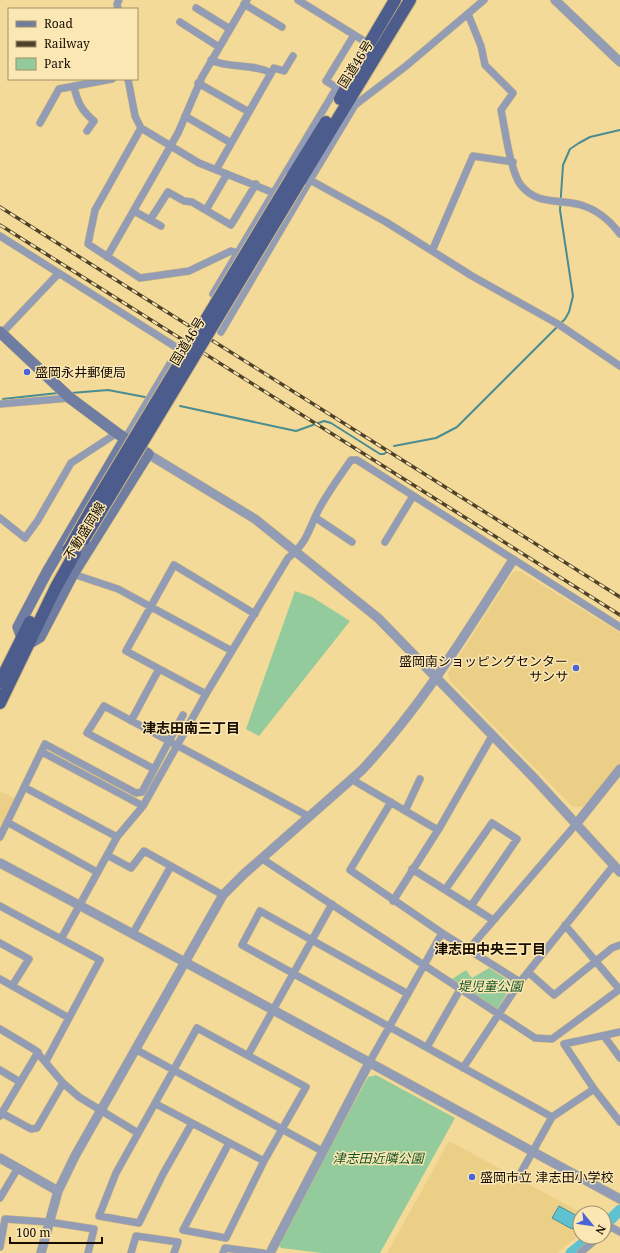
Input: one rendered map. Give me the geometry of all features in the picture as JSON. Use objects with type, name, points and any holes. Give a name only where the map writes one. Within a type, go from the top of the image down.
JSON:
[{"type":"highway","name":"国道46号","points":[[0,682],[25,641],[94,505],[301,179],[369,44],[395,0]]},
{"type":"highway","name":"国道46号","points":[[344,93],[410,0]]},
{"type":"highway","name":"国道46号","points":[[0,703],[25,641]]},
{"type":"main road","points":[[1,332],[66,395],[148,454]]},
{"type":"main road","name":"不動盛岡線","points":[[121,436],[18,627],[25,641],[40,637],[73,574],[148,454]]},
{"type":"street","points":[[298,0],[310,3],[369,44]]},
{"type":"street","points":[[221,332],[301,179],[355,105],[406,66],[484,0]]},
{"type":"street","points":[[555,0],[620,62]]},
{"type":"street","points":[[108,258],[171,146],[198,83],[246,2],[282,27]]},
{"type":"street","points":[[196,8],[230,29]]},
{"type":"street","points":[[468,14],[481,46],[485,65],[513,93],[501,110],[513,162],[520,183],[527,191],[543,200],[576,204],[600,213],[620,234]]},
{"type":"street","points":[[180,22],[219,47]]},
{"type":"street","points":[[354,35],[326,81],[344,93],[365,96]]},
{"type":"street","points":[[216,170],[271,73],[276,68],[284,71],[293,56]]},
{"type":"street","points":[[211,60],[221,63],[259,67],[271,73]]},
{"type":"street","points":[[128,80],[135,116],[141,128],[198,163],[256,184],[274,193]]},
{"type":"street","points":[[40,123],[59,89],[97,81]]},
{"type":"street","points":[[198,83],[249,112]]},
{"type":"street","points":[[74,86],[82,111],[94,121],[87,131]]},
{"type":"street","points":[[213,294],[274,193],[344,93]]},
{"type":"street","points":[[185,116],[231,143]]},
{"type":"street","points":[[141,128],[92,218],[88,244],[140,278],[189,270],[231,251],[238,253]]},
{"type":"street","points":[[432,251],[473,156],[513,162]]},
{"type":"street","points":[[206,210],[227,174]]},
{"type":"street","points":[[301,179],[386,222],[472,276],[560,326],[620,366]]},
{"type":"street","points":[[150,220],[168,192],[206,210],[231,225],[256,184]]},
{"type":"street","points":[[134,211],[161,226]]},
{"type":"street","points":[[0,236],[179,349]]},
{"type":"street","points":[[1,332],[59,273]]},
{"type":"street","points":[[0,518],[25,538],[38,520],[71,463],[121,436],[183,342]]},
{"type":"street","points":[[0,404],[66,395]]},
{"type":"street","points":[[148,454],[254,519],[297,551],[378,618],[577,823],[617,869],[565,925],[520,982],[463,1068]]},
{"type":"street","points":[[61,939],[117,837],[144,806],[206,694],[288,558],[297,551],[308,535],[318,511],[351,460],[357,460],[620,627]]},
{"type":"street","points":[[385,542],[414,496]]},
{"type":"street","points":[[316,518],[352,542]]},
{"type":"street","points":[[41,1253],[58,1192],[75,1156],[223,895],[261,858],[373,758],[405,720],[437,678],[514,560]]},
{"type":"street","points":[[206,694],[126,651],[174,565],[255,614]]},
{"type":"street","points":[[73,574],[118,589],[232,651]]},
{"type":"street","points":[[132,721],[159,669]]},
{"type":"street","points":[[154,769],[87,733],[104,706],[308,816]]},
{"type":"street","points":[[0,837],[45,744],[136,793],[142,792],[183,715]]},
{"type":"street","points":[[393,901],[438,830],[492,736]]},
{"type":"street","points":[[42,752],[144,806]]},
{"type":"street","points":[[468,950],[577,823],[620,769]]},
{"type":"street","points":[[351,779],[438,830]]},
{"type":"street","points":[[405,811],[420,779]]},
{"type":"street","points":[[24,787],[117,837]]},
{"type":"street","points":[[391,802],[350,870],[393,901],[520,982]]},
{"type":"street","points":[[7,822],[97,872]]},
{"type":"street","points":[[445,890],[492,824],[499,827],[517,839],[471,906]]},
{"type":"street","points":[[107,855],[130,868],[144,851],[223,895]]},
{"type":"street","points":[[261,858],[425,964],[535,1038],[552,1039],[620,990],[565,925]]},
{"type":"street","points":[[0,863],[274,1009],[368,1063],[620,1199]]},
{"type":"street","points":[[133,933],[171,866]]},
{"type":"street","points":[[412,869],[493,920]]},
{"type":"street","points":[[248,1055],[332,904]]},
{"type":"street","points":[[0,906],[100,960],[46,1061]]},
{"type":"street","points":[[408,994],[260,911],[242,945],[552,1117]]},
{"type":"street","points":[[270,1253],[368,1063],[442,933]]},
{"type":"street","points":[[0,943],[29,959],[12,986]]},
{"type":"street","points":[[528,972],[554,996],[612,948],[620,945]]},
{"type":"street","points":[[0,979],[68,1018]]},
{"type":"street","points":[[427,1047],[461,988]]},
{"type":"street","points":[[192,1123],[163,1174],[139,1222],[99,1216],[116,1173],[156,1104],[197,1028],[306,1087],[283,1130],[264,1161],[226,1238],[183,1230],[229,1143]]},
{"type":"street","points":[[0,1029],[38,1052],[63,1083],[79,1097],[138,1133]]},
{"type":"street","points":[[620,1032],[564,1044],[594,1089],[620,1122]]},
{"type":"street","points":[[604,1036],[620,1058]]},
{"type":"street","points":[[136,1049],[322,1151]]},
{"type":"street","points":[[38,1052],[1,1114],[31,1129],[37,1128],[63,1083]]},
{"type":"street","points":[[0,1070],[20,1082]]},
{"type":"street","points":[[519,1176],[552,1117],[594,1089]]},
{"type":"street","points":[[156,1104],[264,1161]]},
{"type":"street","points":[[0,1158],[58,1192]]},
{"type":"street","points":[[0,1198],[18,1168]]},
{"type":"street","points":[[0,1247],[5,1219],[49,1222],[94,1229],[88,1253]]},
{"type":"street","points":[[131,1253],[136,1236],[178,1242],[174,1253]]},
{"type":"street","points":[[580,1253],[590,1245]]},
{"type":"street","points":[[223,1253],[225,1248],[263,1253]]},
{"type":"shaded area","points":[[520,571],[620,633],[620,764],[584,807],[573,807],[450,681],[448,673],[513,572]]},
{"type":"shaded area","points":[[0,791],[18,800],[0,837]]},
{"type":"shaded area","name":"盛岡市立 津志田小学校","points":[[449,1141],[572,1208],[572,1241],[557,1253],[387,1253]]},
{"type":"green space","points":[[295,591],[312,597],[350,621],[259,736],[246,729]]},
{"type":"green space","name":"堤児童公園","points":[[489,968],[513,983],[498,1008],[452,979],[466,970],[472,978]]},
{"type":"green space","name":"津志田近隣公園","points":[[376,1075],[455,1118],[380,1253],[322,1253],[281,1248],[279,1246],[292,1218],[368,1077]]},
{"type":"water","points":[[559,1206],[572,1213],[572,1229],[552,1218]]},
{"type":"waterway","points":[[394,446],[436,438],[457,427],[565,319],[569,312],[573,296],[560,210],[563,165],[570,149],[579,143],[590,137],[620,130]]},
{"type":"waterway","points":[[71,393],[108,390],[145,397]]},
{"type":"waterway","points":[[3,399],[58,393]]},
{"type":"waterway","points":[[180,406],[296,431],[324,421],[331,423],[380,454],[384,454],[388,451]]},
{"type":"waterway","points":[[612,1218],[620,1210]]},
{"type":"waterway","points":[[571,1253],[581,1245]]},
{"type":"railway","points":[[0,207],[620,597]]},
{"type":"railway","points":[[0,225],[620,615]]},
{"type":"place","name":"盛岡永井郵便局","points":[[27,372]]},
{"type":"place","name":"盛岡南ショッピングセンター サンサ","points":[[576,668]]},
{"type":"place","name":"盛岡市立 津志田小学校","points":[[472,1177]]},
{"type":"district","name":"津志田南三丁目","points":[[191,727]]},
{"type":"district","name":"津志田中央三丁目","points":[[490,948]]}]
